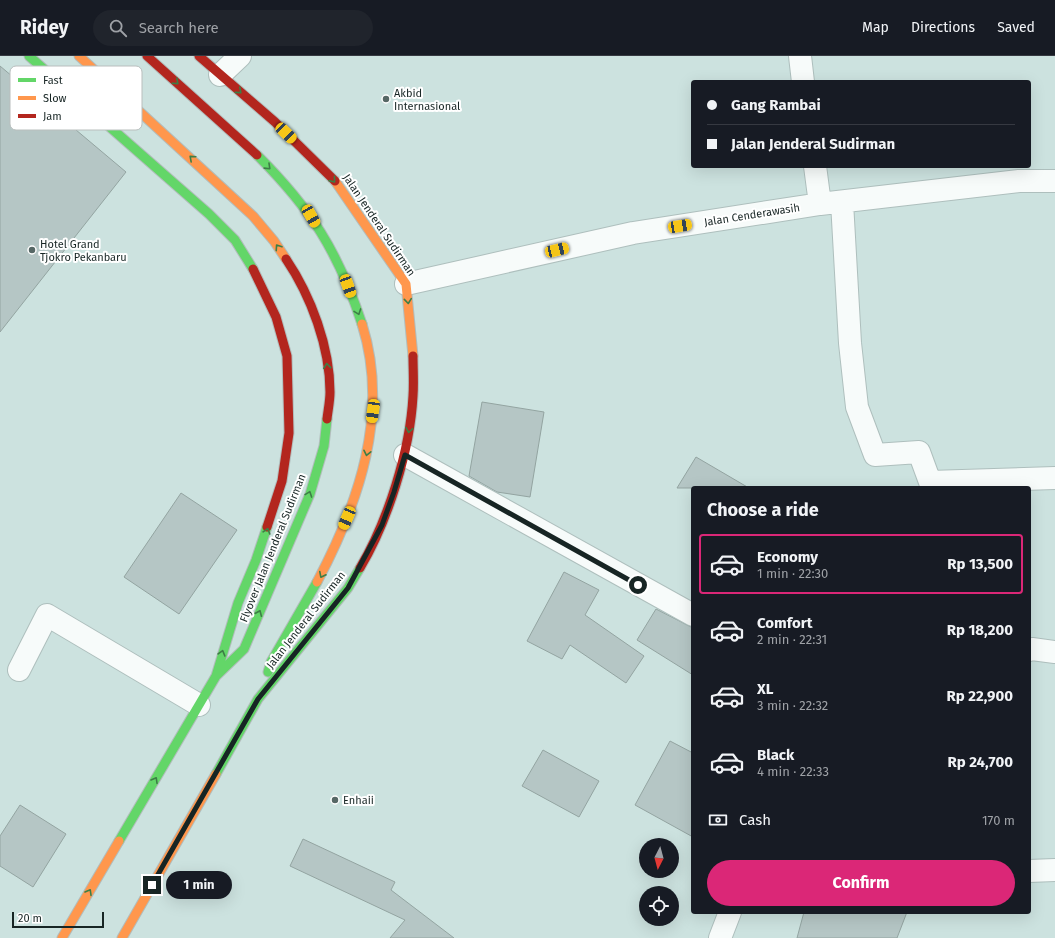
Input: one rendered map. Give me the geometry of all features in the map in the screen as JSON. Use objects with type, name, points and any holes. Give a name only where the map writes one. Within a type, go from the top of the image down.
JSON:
[{"type":"main road","points":[[29,56],[40,66]]},
{"type":"main road","name":"Flyover Jalan Jenderal Sudirman","points":[[79,56],[90,66]]},
{"type":"main road","points":[[147,56],[240,140],[277,176],[311,216],[343,271],[365,330],[372,371],[373,411],[363,470],[353,504],[330,559],[307,604],[271,662],[258,699]]},
{"type":"main road","name":"Jalan Jenderal Sudirman","points":[[122,938],[258,699],[348,588],[382,525],[405,455],[413,397],[413,351],[406,284],[332,177],[275,122],[199,56]]},
{"type":"main road","name":"Flyover Jalan Jenderal Sudirman","points":[[142,114],[253,216],[274,241],[292,268],[313,312],[326,356],[330,392],[324,446],[310,494],[244,649],[216,676]]},
{"type":"main road","points":[[62,938],[216,676],[238,603],[256,560],[282,482],[289,433],[287,356],[276,317],[259,278],[235,240],[209,214],[113,130]]},
{"type":"street","points":[[220,75],[240,56]]},
{"type":"street","points":[[800,56],[804,80]]},
{"type":"street","points":[[814,168],[820,204]]},
{"type":"street","name":"Jalan Cenderawasih","points":[[406,284],[633,233],[820,204],[1019,181],[1055,181]]},
{"type":"street","points":[[842,202],[850,343],[857,407],[875,455],[919,452],[930,482],[1055,478]]},
{"type":"street","points":[[405,455],[691,615]]},
{"type":"street","points":[[19,670],[47,615],[199,705]]},
{"type":"street","points":[[1031,649],[1055,652]]},
{"type":"street","points":[[1031,871],[1055,870]]},
{"type":"street","points":[[720,938],[729,914]]},
{"type":"building","name":"Hotel Grand Tjokro Pekanbaru","points":[[0,66],[10,74],[10,130],[76,130],[126,172],[0,332]]},
{"type":"building","points":[[482,402],[544,412],[530,497],[497,492],[469,476]]},
{"type":"building","points":[[696,457],[746,486],[691,486],[691,488],[677,488]]},
{"type":"building","points":[[181,493],[237,530],[179,614],[124,577]]},
{"type":"building","points":[[564,572],[599,590],[585,615],[644,656],[626,683],[570,645],[562,659],[527,641]]},
{"type":"building","points":[[656,609],[691,627],[691,674],[637,640]]},
{"type":"building","points":[[670,741],[691,752],[691,836],[635,805]]},
{"type":"building","points":[[543,750],[599,781],[579,817],[522,786]]},
{"type":"building","points":[[20,805],[66,834],[33,887],[0,866],[0,836]]},
{"type":"building","points":[[303,839],[395,882],[391,890],[454,938],[390,938],[405,920],[290,866]]},
{"type":"building","points":[[803,914],[906,914],[897,938],[797,938]]},
{"type":"traffic: fast","points":[[29,56],[40,66]]},
{"type":"traffic: fast","points":[[113,130],[209,214],[235,240],[253,269]]},
{"type":"traffic: fast","points":[[257,155],[293,194],[321,232],[343,274],[362,324]]},
{"type":"traffic: fast","points":[[216,676],[244,649],[310,494],[324,446],[327,419]]},
{"type":"traffic: fast","points":[[119,841],[216,676],[238,603],[256,560],[267,527]]},
{"type":"traffic: fast","points":[[216,774],[258,699],[348,588],[360,568]]},
{"type":"traffic: fast","points":[[268,672],[271,662],[317,582]]},
{"type":"traffic: slow","points":[[79,56],[90,66]]},
{"type":"traffic: slow","points":[[142,114],[253,216],[274,241],[286,259]]},
{"type":"traffic: slow","points":[[335,181],[406,284],[413,356]]},
{"type":"traffic: slow","points":[[317,582],[346,521],[366,457],[371,424],[373,391],[370,357],[362,324]]},
{"type":"traffic: slow","points":[[122,938],[216,774]]},
{"type":"traffic: slow","points":[[62,938],[119,841]]},
{"type":"traffic: jam","points":[[147,56],[257,155]]},
{"type":"traffic: jam","points":[[199,56],[275,122],[335,181]]},
{"type":"traffic: jam","points":[[286,259],[295,273],[311,305],[323,340],[329,375],[330,395],[327,419]]},
{"type":"traffic: jam","points":[[253,269],[276,317],[287,356],[289,433],[282,481],[267,527]]},
{"type":"traffic: jam","points":[[360,568],[380,529],[396,485],[402,462],[411,417],[413,356]]},
{"type":"place","name":"Akbid Internasional","points":[[386,99]]},
{"type":"place","name":"Hotel Grand Tjokro Pekanbaru","points":[[32,250]]},
{"type":"place","name":"Enhaii","points":[[335,800]]},
{"type":"route","points":[[152,885],[258,699],[348,588],[366,558],[382,525],[405,455],[638,585]]}]
